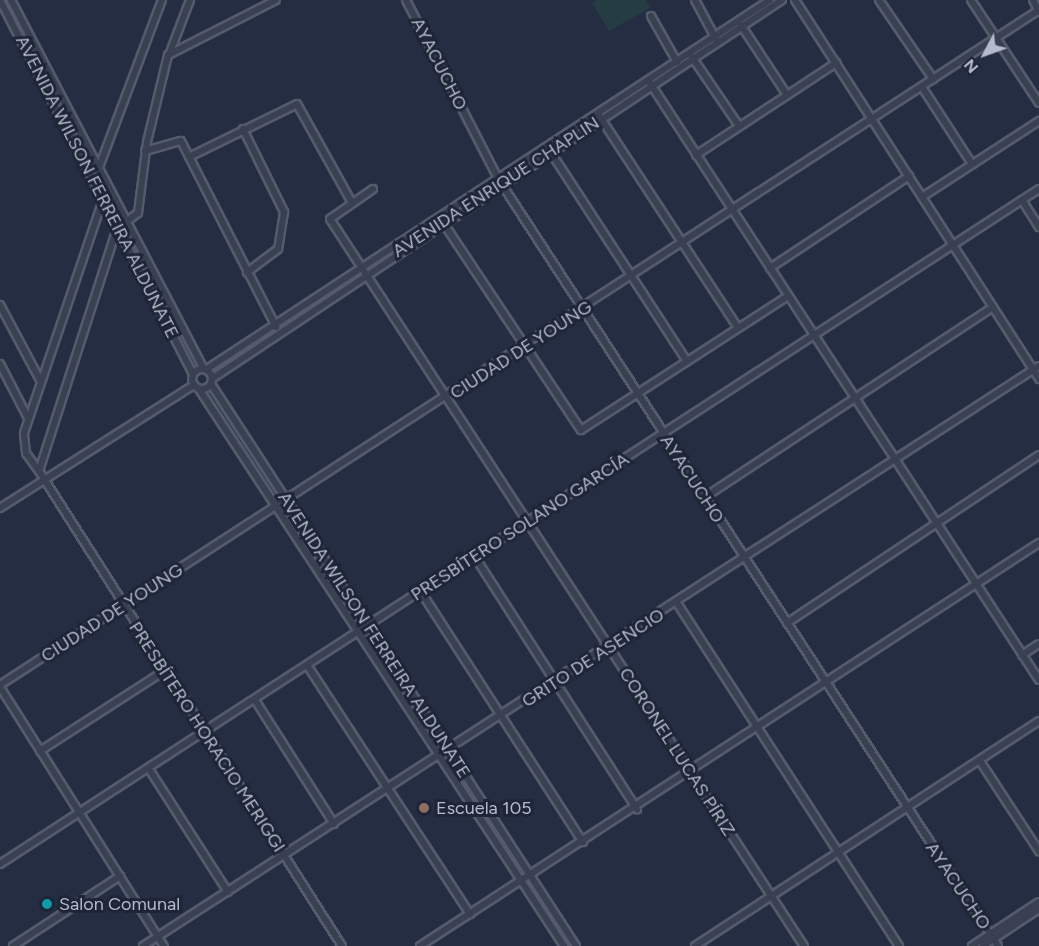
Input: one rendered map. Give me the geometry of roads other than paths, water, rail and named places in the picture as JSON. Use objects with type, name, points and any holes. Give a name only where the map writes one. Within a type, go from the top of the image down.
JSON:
[{"type":"street","name":"AVENIDA WILSON FERREIRA ALDUNATE","points":[[0,0],[193,374]]},
{"type":"street","points":[[98,170],[162,0]]},
{"type":"street","points":[[126,222],[138,213],[145,151],[168,56],[190,0]]},
{"type":"street","points":[[168,56],[276,0]]},
{"type":"street","name":"AYACUCHO","points":[[406,0],[500,182],[998,946]]},
{"type":"street","points":[[695,0],[717,39]]},
{"type":"street","name":"AVENIDA ENRIQUE CHAPLIN","points":[[740,24],[770,0]]},
{"type":"street","name":"AVENIDA ENRIQUE CHAPLIN","points":[[193,374],[277,328],[740,24],[782,0]]},
{"type":"street","points":[[795,0],[993,307],[1036,368],[1039,379]]},
{"type":"street","points":[[879,0],[933,79]]},
{"type":"street","points":[[971,0],[1039,104]]},
{"type":"street","points":[[1033,0],[1039,11]]},
{"type":"street","name":"AVENIDA WILSON FERREIRA ALDUNATE","points":[[14,1],[98,170],[212,381],[285,500],[576,946]]},
{"type":"street","points":[[4,7],[14,1]]},
{"type":"street","name":"CIUDAD DE YOUNG","points":[[0,686],[285,500],[447,399],[1039,11]]},
{"type":"street","points":[[651,16],[677,62]]},
{"type":"street","points":[[740,24],[787,95]]},
{"type":"street","points":[[691,56],[739,126]]},
{"type":"street","name":"AVENIDA ENRIQUE CHAPLIN","points":[[650,83],[677,62],[691,56]]},
{"type":"street","points":[[696,154],[836,63]]},
{"type":"street","points":[[650,83],[1039,680]]},
{"type":"street","points":[[922,87],[972,164]]},
{"type":"street","points":[[189,157],[297,104],[352,203]]},
{"type":"street","points":[[599,116],[738,328]]},
{"type":"street","points":[[922,196],[1039,121]]},
{"type":"street","points":[[243,129],[284,212],[278,249],[247,272]]},
{"type":"street","points":[[145,151],[177,138],[277,328]]},
{"type":"street","points":[[549,149],[687,361]]},
{"type":"street","points":[[770,268],[909,176]]},
{"type":"street","name":"CORONEL LUCAS PÍRIZ","points":[[373,189],[330,219],[804,946]]},
{"type":"street","name":"PRESBÍTERO SOLANO GARCÍA","points":[[0,864],[205,733],[358,631],[528,524],[1039,189]]},
{"type":"street","name":"PRESBÍTERO HORACIO MERIGGI","points":[[103,199],[40,381],[23,441],[44,481],[164,671],[342,946]]},
{"type":"street","points":[[1022,200],[1039,227]]},
{"type":"street","points":[[441,221],[577,428],[586,429],[788,296]]},
{"type":"street","points":[[39,471],[117,225]]},
{"type":"street","points":[[0,306],[40,381]]},
{"type":"street","points":[[705,497],[993,307]]},
{"type":"street","name":"AVENIDA ENRIQUE CHAPLIN","points":[[196,387],[212,381],[277,328]]},
{"type":"street","points":[[0,364],[28,418]]},
{"type":"street","name":"GRITO DE ASENCIO","points":[[144,946],[441,757],[1036,368]]},
{"type":"street","points":[[0,508],[196,387],[193,374]]},
{"type":"street","name":"AVENIDA WILSON FERREIRA ALDUNATE","points":[[196,387],[277,506],[564,946]]},
{"type":"street","points":[[787,623],[935,522],[1039,455]]},
{"type":"street","points":[[420,946],[827,686],[1039,543]]},
{"type":"street","points":[[475,557],[637,809]]},
{"type":"street","points":[[421,592],[583,842]]},
{"type":"street","points":[[677,603],[899,946]]},
{"type":"street","points":[[1022,655],[1039,644]]},
{"type":"street","points":[[307,666],[470,914]]},
{"type":"street","points":[[40,751],[164,671]]},
{"type":"street","points":[[0,686],[164,946]]},
{"type":"street","points":[[255,700],[334,824]]},
{"type":"street","points":[[695,946],[908,810],[1039,721]]},
{"type":"street","points":[[980,761],[1039,851]]},
{"type":"street","points":[[149,769],[228,892]]},
{"type":"street","points":[[13,946],[120,876]]},
{"type":"street","points":[[983,946],[991,937],[1039,902]]},
{"type":"street","points":[[972,946],[1039,909]]},
{"type":"street","points":[[705,939],[710,946]]},
{"type":"place","name":"Escuela 105","points":[[424,808]]},
{"type":"place","name":"Salon Comunal","points":[[47,904]]}]
